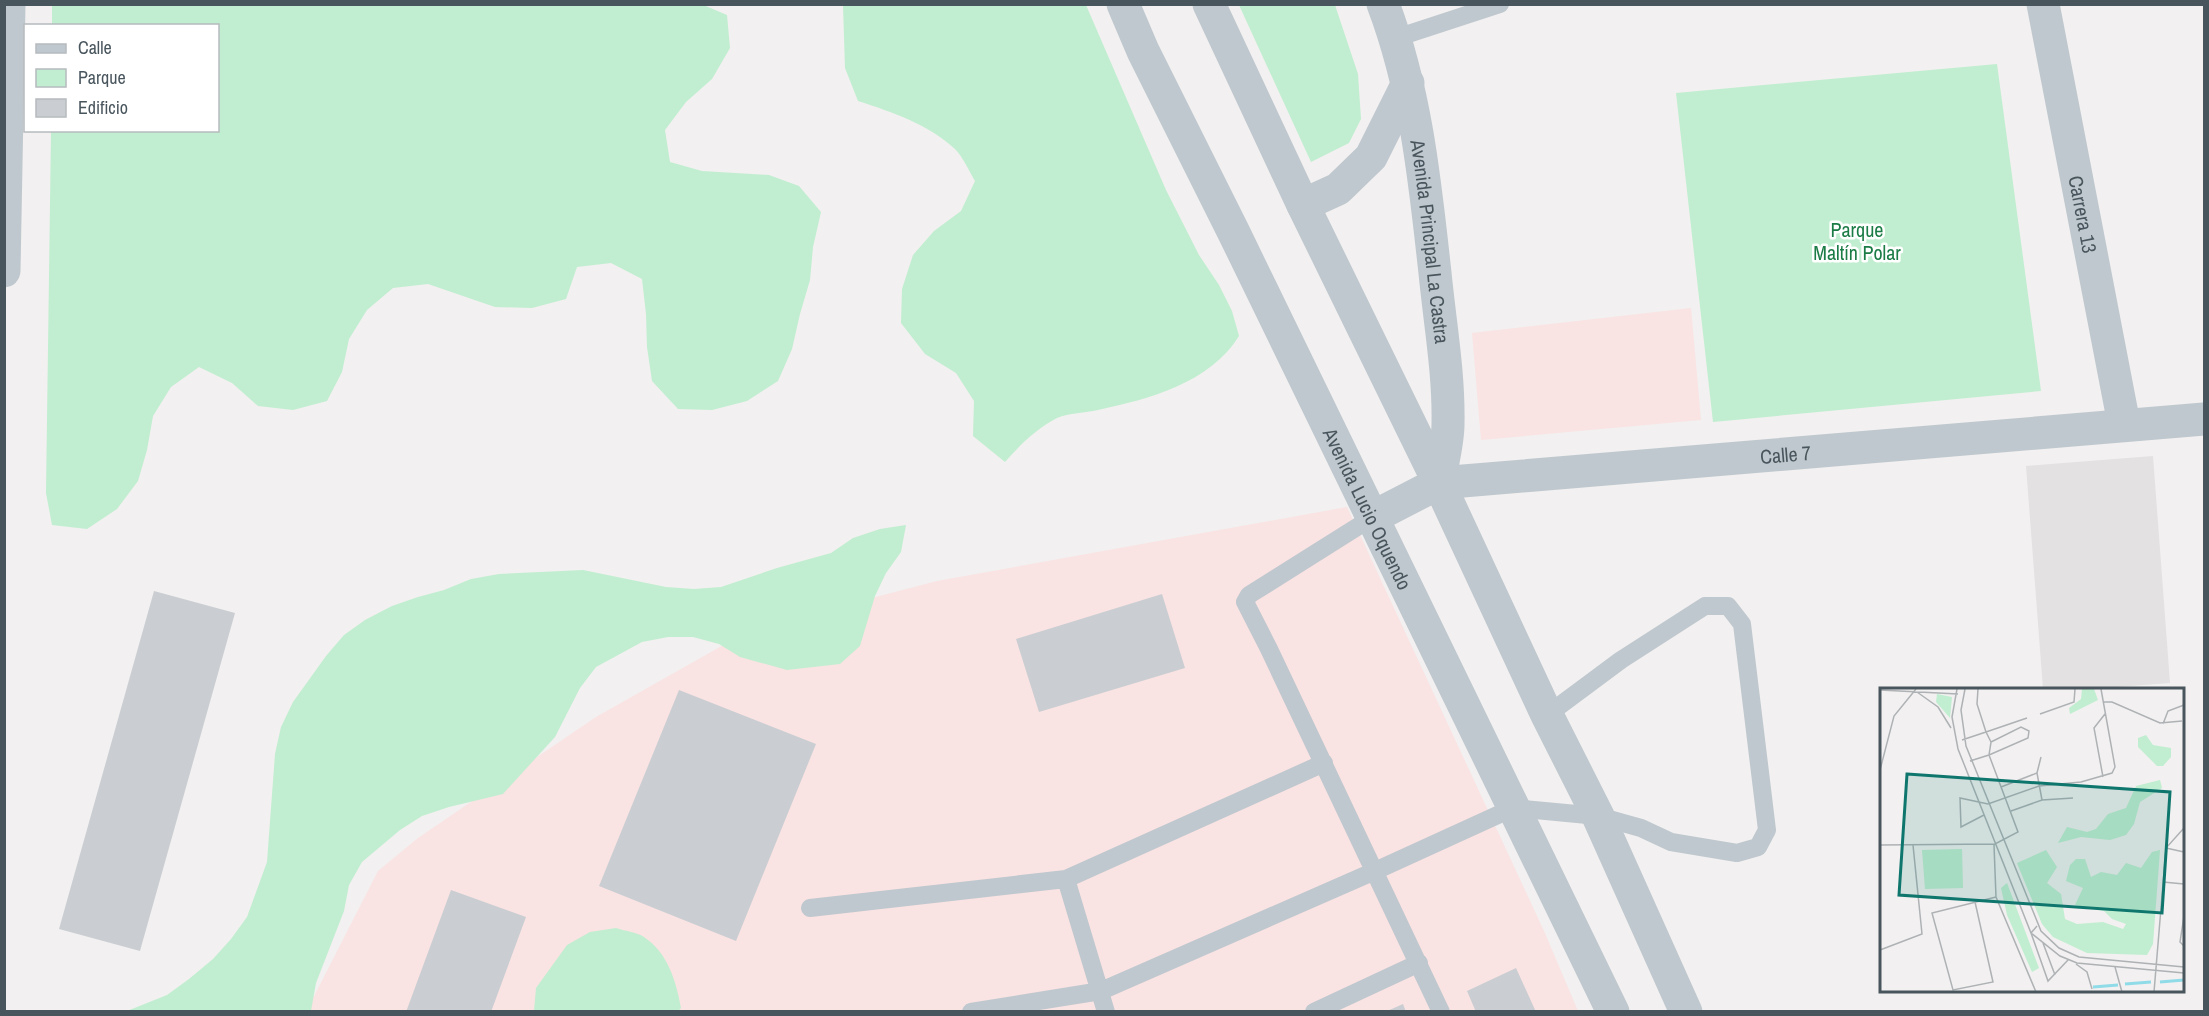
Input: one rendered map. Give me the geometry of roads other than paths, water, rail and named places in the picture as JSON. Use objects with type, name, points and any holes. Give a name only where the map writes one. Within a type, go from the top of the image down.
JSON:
[{"type":"street","points":[[4,271],[9,4]]},
{"type":"street","name":"Avenida Lucio Oquendo","points":[[1123,4],[1143,51],[1613,1011]]},
{"type":"street","points":[[1209,4],[1439,483],[1547,715],[1598,816],[1686,1011]]},
{"type":"street","name":"Avenida Principal La Castra","points":[[1383,4],[1396,38],[1408,83],[1426,184],[1446,358],[1448,425],[1439,483]]},
{"type":"street","name":"Carrera 13","points":[[2043,4],[2124,424]]},
{"type":"street","points":[[1304,205],[1338,189],[1371,157],[1408,83]]},
{"type":"street","name":"Calle 7","points":[[1373,517],[1439,483],[2205,418]]},
{"type":"lane","points":[[1396,38],[1500,4]]},
{"type":"lane","points":[[1373,517],[1249,595],[1245,602],[1376,871],[1441,1011]]},
{"type":"lane","points":[[970,1011],[1101,991],[1376,871],[1513,808],[1598,816],[1641,828],[1671,842],[1737,853],[1758,847],[1767,830],[1742,624],[1728,606],[1705,606],[1621,660],[1547,715]]},
{"type":"lane","points":[[810,908],[1066,879],[1324,763]]},
{"type":"lane","points":[[1066,879],[1106,1011]]},
{"type":"lane","points":[[1314,1011],[1419,963]]},
{"type":"park label","name":"Parque Maltín Polar","points":[[1857,240]]}]
